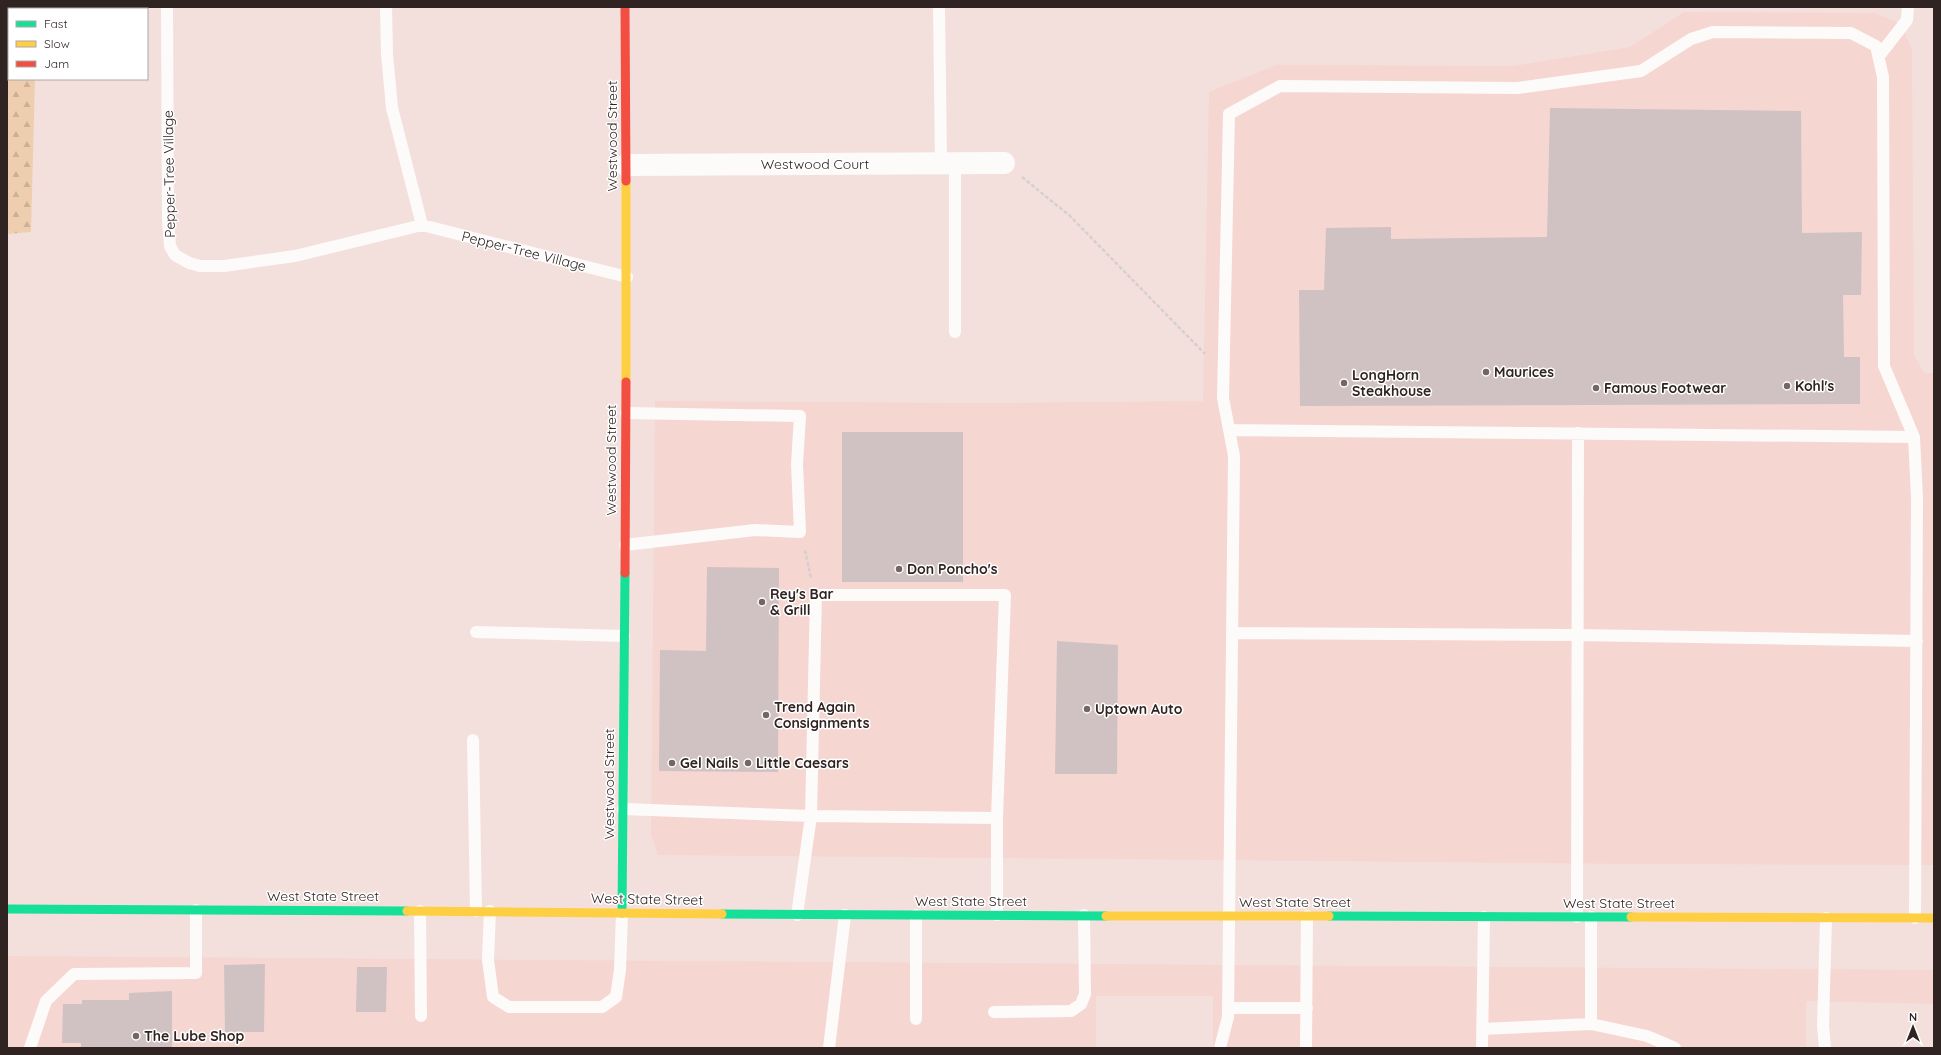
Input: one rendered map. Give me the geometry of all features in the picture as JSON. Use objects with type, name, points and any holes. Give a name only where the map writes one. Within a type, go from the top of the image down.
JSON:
[{"type":"main road","name":"Westwood Street","points":[[622,913],[627,277],[625,7]]},
{"type":"main road","name":"West State Street","points":[[7,909],[490,911],[797,915],[1934,918]]},
{"type":"street","name":"Westwood Court","points":[[626,165],[1004,163]]},
{"type":"lane","name":"Pepper-Tree Village","points":[[167,7],[168,219],[170,246],[176,255],[189,263],[200,266],[224,266],[295,256],[422,225],[627,277]]},
{"type":"lane","points":[[386,7],[387,54],[392,108],[422,225]]},
{"type":"lane","points":[[939,7],[948,164],[955,332]]},
{"type":"lane","points":[[1879,56],[1907,20],[1908,7]]},
{"type":"lane","points":[[1220,1048],[1228,1017],[1234,456],[1223,398],[1229,114],[1280,86],[1518,88],[1641,71],[1691,39],[1713,32],[1851,33],[1876,46],[1883,77],[1884,366],[1914,437],[1917,498],[1915,918]]},
{"type":"lane","points":[[625,545],[755,530],[800,532],[797,464],[800,416],[626,413]]},
{"type":"lane","points":[[1229,430],[1914,437]]},
{"type":"lane","points":[[1577,917],[1578,434]]},
{"type":"lane","points":[[797,915],[810,816],[816,595],[1005,595],[997,818],[997,915]]},
{"type":"lane","points":[[476,632],[624,636]]},
{"type":"lane","points":[[1232,633],[1578,635],[1917,641]]},
{"type":"lane","points":[[473,740],[476,911]]},
{"type":"lane","points":[[623,809],[810,816],[997,818]]},
{"type":"lane","points":[[30,1048],[46,1001],[74,974],[196,973],[196,910]]},
{"type":"lane","points":[[420,911],[420,1016]]},
{"type":"lane","points":[[490,911],[488,960],[493,997],[509,1007],[602,1007],[616,997],[620,970],[622,913]]},
{"type":"lane","points":[[828,1048],[845,915]]},
{"type":"lane","points":[[916,915],[916,1019]]},
{"type":"lane","points":[[994,1012],[1071,1011],[1081,1004],[1085,994],[1084,915]]},
{"type":"lane","points":[[1306,1048],[1307,916]]},
{"type":"lane","points":[[1482,1048],[1484,917]]},
{"type":"lane","points":[[1592,917],[1592,1024]]},
{"type":"lane","points":[[1825,1048],[1823,1026],[1826,918]]},
{"type":"lane","points":[[1228,1008],[1307,1008]]},
{"type":"lane","points":[[1482,1029],[1592,1024],[1647,1036],[1675,1048]]},
{"type":"path","points":[[1004,163],[1070,216],[1223,373]]},
{"type":"path","points":[[800,532],[816,595]]},
{"type":"shaded area","points":[[1684,12],[1875,13],[1901,24],[1912,50],[1914,355],[1924,373],[1934,373],[1934,865],[1642,864],[658,855],[651,835],[655,401],[993,403],[1203,401],[1209,92],[1277,65],[1513,66],[1630,47]]},
{"type":"shaded area","points":[[7,956],[1934,970],[1934,1004],[1806,1001],[1806,1048],[1213,1048],[1213,996],[1096,996],[1096,1048],[7,1048]]},
{"type":"green space","points":[[7,7],[37,7],[8,8],[8,80],[35,80],[31,232],[7,234]]},
{"type":"building","points":[[1550,108],[1801,111],[1802,233],[1862,232],[1861,295],[1843,295],[1844,357],[1860,357],[1860,404],[1300,406],[1299,290],[1324,290],[1326,228],[1391,227],[1391,239],[1547,237]]},
{"type":"building","points":[[842,432],[963,432],[963,582],[842,582]]},
{"type":"building","points":[[707,567],[779,568],[778,772],[659,771],[660,650],[706,651]]},
{"type":"building","name":"Uptown Auto","points":[[1057,641],[1118,645],[1117,774],[1055,774]]},
{"type":"building","points":[[265,964],[264,1032],[225,1032],[224,965]]},
{"type":"building","points":[[357,967],[387,967],[386,1012],[356,1012]]},
{"type":"building","points":[[172,991],[172,1048],[81,1047],[81,1043],[62,1043],[63,1004],[82,1004],[82,1000],[129,1000],[129,993]]},
{"type":"traffic: fast","points":[[622,913],[625,573]]},
{"type":"traffic: fast","points":[[7,909],[407,911]]},
{"type":"traffic: fast","points":[[722,914],[1106,916]]},
{"type":"traffic: fast","points":[[1329,916],[1631,917]]},
{"type":"traffic: slow","points":[[626,181],[626,382]]},
{"type":"traffic: slow","points":[[407,911],[722,914]]},
{"type":"traffic: slow","points":[[1106,916],[1329,916]]},
{"type":"traffic: slow","points":[[1631,917],[1934,918]]},
{"type":"traffic: jam","points":[[625,7],[626,181]]},
{"type":"traffic: jam","points":[[625,573],[626,382]]},
{"type":"place","name":"Maurices","points":[[1486,372]]},
{"type":"place","name":"LongHorn Steakhouse","points":[[1344,383]]},
{"type":"place","name":"Kohl's","points":[[1787,386]]},
{"type":"place","name":"Famous Footwear","points":[[1596,388]]},
{"type":"place","name":"Don Poncho's","points":[[899,569]]},
{"type":"place","name":"Rey's Bar & Grill","points":[[762,602]]},
{"type":"place","name":"Uptown Auto","points":[[1087,709]]},
{"type":"place","name":"Trend Again Consignments","points":[[766,715]]},
{"type":"place","name":"Gel Nails","points":[[672,763]]},
{"type":"place","name":"Little Caesars","points":[[748,763]]},
{"type":"place","name":"The Lube Shop","points":[[136,1036]]}]
